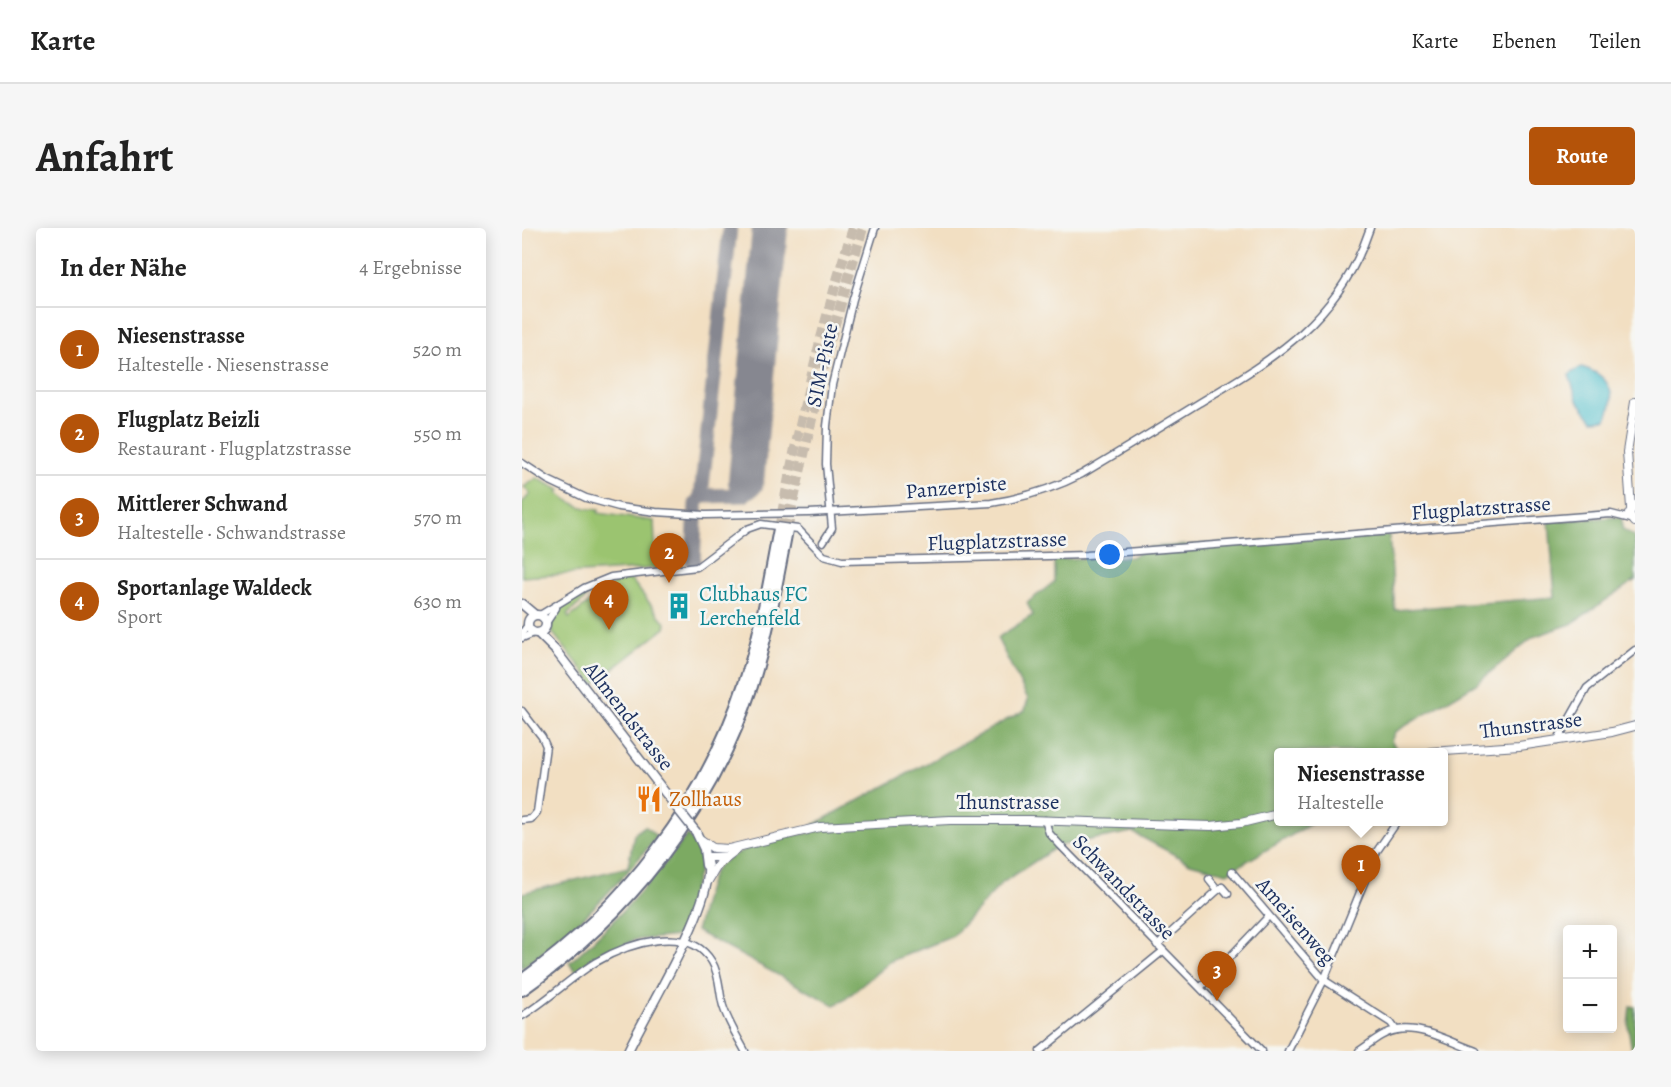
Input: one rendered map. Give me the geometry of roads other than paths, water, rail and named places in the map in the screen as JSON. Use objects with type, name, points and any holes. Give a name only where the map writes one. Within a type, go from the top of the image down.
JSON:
[{"type":"highway","points":[[522,980],[575,938],[620,896],[662,844],[699,788],[725,734],[745,681],[783,529],[770,619],[752,684],[727,751],[702,798],[669,849],[626,901],[575,949],[522,990]]},
{"type":"main road","points":[[522,604],[537,615],[541,630]]},
{"type":"main road","points":[[522,612],[528,623],[541,630]]},
{"type":"main road","points":[[528,623],[537,615]]},
{"type":"main road","name":"Allmendstrasse","points":[[541,630],[698,836],[707,860]]},
{"type":"main road","points":[[628,1051],[690,931],[708,881],[707,860]]},
{"type":"main road","points":[[684,941],[707,860]]},
{"type":"street","name":"SIM-Piste","points":[[823,542],[831,532],[826,445],[832,385],[849,316],[875,228]]},
{"type":"street","name":"Panzerpiste","points":[[522,463],[566,489],[619,507],[688,514],[829,512],[991,503],[1050,488],[1082,474],[1250,373],[1299,338],[1336,297],[1357,261],[1370,228]]},
{"type":"street","points":[[1633,521],[1633,495],[1627,452],[1635,402]]},
{"type":"street","name":"Flugplatzstrasse","points":[[767,523],[798,529],[824,556],[842,561],[1087,555],[1617,514],[1632,507]]},
{"type":"street","points":[[537,615],[557,607],[584,588],[615,575],[697,567],[747,529],[767,523],[767,514]]},
{"type":"street","name":"Flugplatzstrasse","points":[[1617,514],[1633,521]]},
{"type":"street","points":[[522,639],[541,630],[557,607]]},
{"type":"street","points":[[522,633],[528,623]]},
{"type":"street","points":[[1557,741],[1587,688],[1635,650]]},
{"type":"street","points":[[522,711],[542,737],[546,750],[537,812],[531,819],[522,820]]},
{"type":"street","name":"Thunstrasse","points":[[1448,752],[1484,750],[1557,741],[1635,726]]},
{"type":"street","name":"Thunstrasse","points":[[698,836],[713,848],[729,849],[781,835],[838,826],[950,820],[1045,820],[1211,826],[1241,823],[1274,815]]},
{"type":"street","name":"Schwandstrasse","points":[[1045,820],[1051,836],[1262,1051]]},
{"type":"street","points":[[1288,1051],[1324,980],[1371,863],[1385,836],[1394,826]]},
{"type":"street","name":"Thunstrasse","points":[[708,881],[724,857],[739,848]]},
{"type":"street","name":"Thunstrasse","points":[[707,860],[729,849]]},
{"type":"street","points":[[707,860],[724,857]]},
{"type":"street","name":"Ameisenweg","points":[[1232,872],[1324,980],[1391,1023],[1396,1030]]},
{"type":"street","points":[[1209,879],[1218,890]]},
{"type":"street","points":[[1157,945],[1222,887],[1228,894]]},
{"type":"street","points":[[1200,987],[1266,919]]},
{"type":"street","points":[[522,1016],[587,967],[610,954],[648,942],[684,941],[698,948],[711,961],[724,1009],[745,1051]]},
{"type":"street","points":[[1040,1051],[1163,951]]},
{"type":"street","points":[[1359,1051],[1396,1030],[1420,1031],[1476,1051]]},
{"type":"water","points":[[1581,367],[1598,374],[1608,386],[1611,401],[1606,419],[1593,420],[1577,400],[1569,375]]},
{"type":"tunnel","points":[[779,529],[811,377],[853,228]]},
{"type":"tunnel","points":[[787,530],[828,348],[863,228]]},
{"type":"place","name":"Flugplatz Beizli","points":[[669,583]]},
{"type":"place","name":"Clubhaus FC Lerchenfeld","points":[[679,606]]},
{"type":"place","name":"Sportanlage Waldeck","points":[[609,630]]},
{"type":"place","name":"Zollhaus","points":[[649,799]]},
{"type":"place","name":"Niesenstrasse","points":[[1361,895]]},
{"type":"place","name":"Mittlerer Schwand","points":[[1217,1001]]}]
